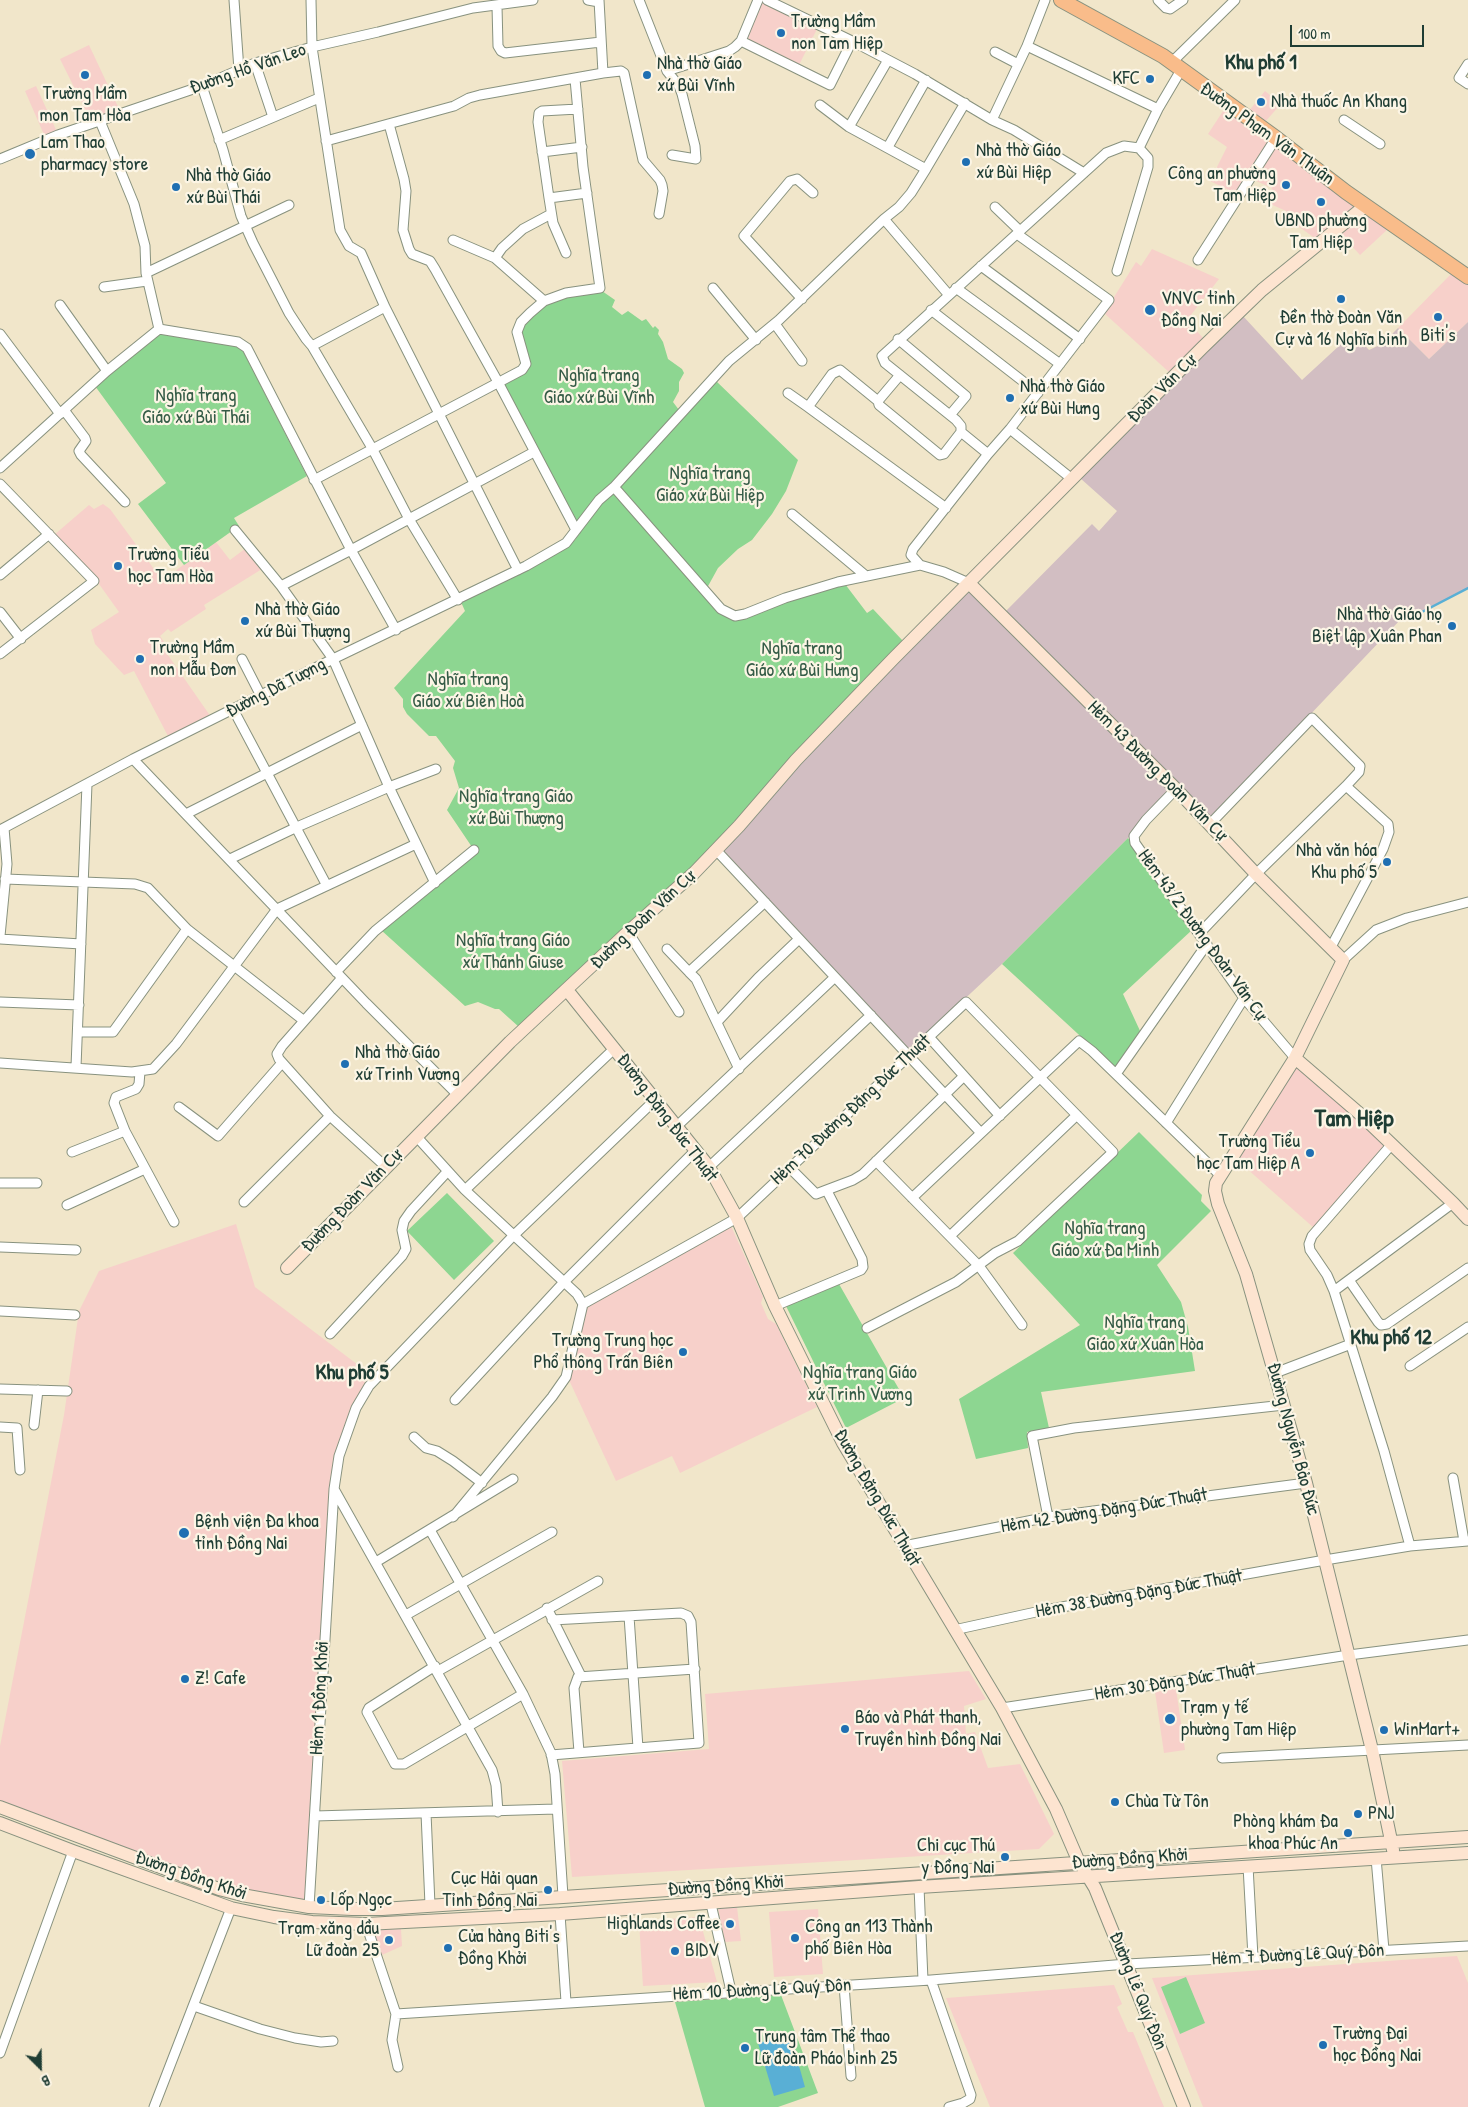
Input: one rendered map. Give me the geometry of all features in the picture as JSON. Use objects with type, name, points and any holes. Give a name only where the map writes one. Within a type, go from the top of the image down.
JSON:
[{"type":"main road","name":"Đường Phạm Văn Thuận","points":[[1061,0],[1129,36],[1176,67],[1276,138],[1365,206],[1468,277]]},
{"type":"street","points":[[234,0],[239,70]]},
{"type":"street","points":[[311,0],[312,47],[318,98],[340,230],[349,246],[361,253],[385,307],[518,570]]},
{"type":"street","points":[[465,0],[466,10]]},
{"type":"street","name":"Đường Hồ Văn Leo","points":[[0,159],[58,136],[202,86],[255,63],[312,47],[466,10],[533,0]]},
{"type":"street","points":[[588,0],[601,1],[603,73]]},
{"type":"street","points":[[639,0],[667,71],[679,86],[682,94],[695,146],[696,160],[672,155]]},
{"type":"street","points":[[667,71],[729,51],[741,41],[758,0]]},
{"type":"street","points":[[767,0],[852,41],[926,80],[992,120],[1014,130],[1084,173]]},
{"type":"street","points":[[992,120],[1027,46],[1045,0]]},
{"type":"street","points":[[1158,0],[1166,8],[1170,9],[1183,0]]},
{"type":"street","points":[[1139,148],[1176,67],[1235,0]]},
{"type":"street","points":[[497,6],[498,46],[501,52],[601,42]]},
{"type":"street","points":[[741,41],[830,85],[852,41]]},
{"type":"street","points":[[1027,46],[1158,109]]},
{"type":"street","points":[[995,52],[1018,64]]},
{"type":"street","points":[[849,126],[888,60]]},
{"type":"street","points":[[255,63],[273,118]]},
{"type":"street","points":[[1468,64],[1459,78],[1468,84]]},
{"type":"street","points":[[326,141],[454,106],[469,98],[480,95],[621,71],[624,73],[643,160],[662,185],[663,191],[659,214]]},
{"type":"street","points":[[314,480],[522,370],[525,366],[518,328],[526,318],[544,301],[566,293],[600,288],[587,193],[575,78]]},
{"type":"street","points":[[888,147],[926,80]]},
{"type":"street","points":[[202,86],[245,226],[290,313],[312,346],[372,448],[409,519],[458,600]]},
{"type":"street","points":[[219,140],[318,98]]},
{"type":"street","name":"Đường Dã Tượng","points":[[2,829],[132,759],[261,696],[333,658],[458,600],[566,543],[572,538],[599,500],[614,487],[728,361],[775,324],[905,200],[926,169],[965,103]]},
{"type":"street","points":[[820,105],[849,126],[926,169]]},
{"type":"street","points":[[566,253],[556,232],[551,214],[538,122],[539,113],[545,111],[578,109]]},
{"type":"street","points":[[1344,120],[1380,144]]},
{"type":"street","points":[[100,122],[134,204],[144,246],[147,277],[159,330]]},
{"type":"street","points":[[389,124],[404,179],[406,192],[404,230],[409,249],[412,254],[430,261],[498,382],[576,530]]},
{"type":"street","points":[[1198,260],[1276,138]]},
{"type":"street","points":[[988,454],[961,432],[960,424],[950,415],[885,363],[882,356],[898,339],[1106,153],[1124,146],[1139,148],[1148,158],[1148,166],[1116,270]]},
{"type":"street","points":[[542,152],[582,147]]},
{"type":"street","points":[[802,299],[744,236],[790,181],[797,179],[813,193]]},
{"type":"street","points":[[549,198],[587,193]]},
{"type":"street","points":[[104,287],[147,277],[289,205]]},
{"type":"street","name":"Đoàn Văn Cự","points":[[969,583],[1258,294],[1365,206]]},
{"type":"street","points":[[920,565],[912,557],[911,552],[1010,429],[1109,300],[1019,232],[995,207]]},
{"type":"street","points":[[495,258],[502,248],[523,229],[551,214]]},
{"type":"street","points":[[884,219],[948,294]]},
{"type":"street","points":[[453,240],[495,258],[544,301]]},
{"type":"street","points":[[981,266],[1080,339]]},
{"type":"street","points":[[713,288],[756,340]]},
{"type":"street","points":[[956,288],[1060,364]]},
{"type":"street","points":[[60,305],[107,371]]},
{"type":"street","points":[[312,346],[385,307]]},
{"type":"street","points":[[932,310],[1038,393]]},
{"type":"street","points":[[775,324],[802,361]]},
{"type":"street","points":[[0,468],[107,371],[159,330],[169,330],[243,344],[247,348],[351,550],[396,630]]},
{"type":"street","points":[[0,334],[62,412],[86,438],[80,451],[81,455],[125,502]]},
{"type":"street","points":[[898,339],[966,396],[950,415]]},
{"type":"street","points":[[808,407],[832,374],[840,370],[940,455],[944,454],[961,432]]},
{"type":"street","points":[[878,401],[900,375]]},
{"type":"street","points":[[788,393],[946,508]]},
{"type":"street","points":[[1010,429],[1072,479]]},
{"type":"street","points":[[280,586],[534,452]]},
{"type":"street","points":[[0,484],[94,581],[0,654]]},
{"type":"street","points":[[614,487],[722,609],[735,616],[820,588],[920,565],[944,572],[969,583]]},
{"type":"street","points":[[792,514],[866,576]]},
{"type":"street","points":[[236,530],[333,658],[389,787],[435,883]]},
{"type":"street","points":[[0,575],[49,534]]},
{"type":"street","name":"Hẻm 43 Đường Đoàn Văn Cự","points":[[969,583],[1176,789],[1256,874],[1343,960]]},
{"type":"street","name":"Đường Đoàn Văn Cự","points":[[287,1268],[510,1042],[694,873],[796,760],[969,583]]},
{"type":"street","points":[[0,612],[21,639]]},
{"type":"street","points":[[242,659],[261,696]]},
{"type":"street","points":[[233,709],[326,884]]},
{"type":"street","points":[[1199,934],[1256,874],[1346,786],[1360,769],[1357,762],[1312,718],[1210,824]]},
{"type":"street","points":[[186,814],[362,725]]},
{"type":"street","points":[[132,759],[230,859],[339,975],[458,1094]]},
{"type":"street","points":[[230,859],[297,827],[436,769]]},
{"type":"street","points":[[76,1068],[87,784]]},
{"type":"street","points":[[1331,947],[1383,849],[1388,832],[1388,824],[1346,786]]},
{"type":"street","name":"Hẻm 43/2 Đường Đoàn Văn Cự","points":[[1176,789],[1146,820],[1134,836],[1134,841],[1244,998],[1295,1058]]},
{"type":"street","points":[[2,829],[7,852],[0,938],[81,944]]},
{"type":"street","points":[[0,1063],[140,1072],[153,1069],[162,1062],[277,909],[326,884],[416,844]]},
{"type":"street","points":[[386,1167],[330,1116],[282,1064],[278,1054],[282,1046],[369,936],[474,850]]},
{"type":"street","points":[[716,850],[981,1133]]},
{"type":"street","points":[[5,878],[142,885],[153,893],[187,929],[303,1020]]},
{"type":"street","points":[[690,972],[765,902]]},
{"type":"street","points":[[1343,960],[1376,930],[1407,918],[1468,902]]},
{"type":"street","points":[[78,1032],[113,1032],[187,929]]},
{"type":"street","points":[[628,932],[680,1012]]},
{"type":"street","points":[[718,1021],[758,978],[799,939]]},
{"type":"street","points":[[1116,1074],[1207,944]]},
{"type":"street","points":[[667,949],[696,979],[718,1021],[739,1069]]},
{"type":"street","name":"Đường Nguyễn Bảo Đức","points":[[1343,960],[1295,1058],[1215,1187],[1216,1200],[1246,1274],[1306,1483],[1372,1750],[1395,1857]]},
{"type":"street","points":[[677,1126],[835,977]]},
{"type":"street","name":"Đường Đặng Đức Thuật","points":[[568,990],[709,1167],[736,1218],[842,1443],[1002,1708],[1056,1810],[1080,1863]]},
{"type":"street","points":[[1166,1123],[1244,998]]},
{"type":"street","points":[[0,1002],[79,1005]]},
{"type":"street","name":"Hẻm 70 Đường Đặng Đức Thuật","points":[[583,1304],[736,1218],[966,1002],[1041,1078]]},
{"type":"street","points":[[709,1167],[871,1015]]},
{"type":"street","points":[[929,1037],[1000,1116]]},
{"type":"street","points":[[912,1198],[1080,1041],[1221,1176]]},
{"type":"street","points":[[465,1190],[614,1048]]},
{"type":"street","points":[[1295,1058],[1355,1109],[1454,1203],[1468,1219]]},
{"type":"street","points":[[179,1107],[218,1136],[282,1064]]},
{"type":"street","points":[[140,1072],[139,1084],[136,1089],[114,1099],[125,1131],[174,1222]]},
{"type":"street","points":[[790,1168],[816,1194],[858,1178],[964,1076]]},
{"type":"street","points":[[867,1328],[930,1296],[1025,1235],[1113,1152],[1041,1078]]},
{"type":"street","name":"Hẻm 1 Đồng Khởi","points":[[309,1906],[334,1489],[339,1456],[356,1408],[363,1393],[512,1236],[656,1099]]},
{"type":"street","points":[[950,1236],[1077,1115]]},
{"type":"street","points":[[244,1202],[330,1116]]},
{"type":"street","points":[[72,1152],[125,1131]]},
{"type":"street","points":[[416,1136],[447,1172],[512,1236],[577,1294],[583,1304],[566,1377],[453,1517]]},
{"type":"street","points":[[1392,1144],[1312,1236],[1309,1244],[1310,1250],[1327,1275],[1334,1290],[1384,1451],[1410,1546]]},
{"type":"street","points":[[455,1400],[564,1282],[696,1150]]},
{"type":"street","points":[[876,1161],[979,1266],[1022,1325]]},
{"type":"street","points":[[67,1205],[145,1169]]},
{"type":"street","points":[[330,1334],[402,1256],[406,1249],[402,1230],[404,1221],[447,1172]]},
{"type":"street","points":[[0,1183],[38,1183]]},
{"type":"street","points":[[776,1306],[861,1270],[864,1267],[862,1259],[827,1191]]},
{"type":"street","points":[[1334,1290],[1454,1203]]},
{"type":"street","points":[[0,1247],[76,1250]]},
{"type":"street","points":[[1349,1280],[1382,1325],[1387,1324],[1468,1268]]},
{"type":"street","points":[[0,1311],[75,1315]]},
{"type":"street","points":[[1410,1366],[1468,1327]]},
{"type":"street","points":[[1275,1373],[1352,1344]]},
{"type":"street","points":[[0,1389],[68,1391]]},
{"type":"street","points":[[34,1425],[38,1390]]},
{"type":"street","points":[[1048,1517],[1032,1436],[1107,1424],[1284,1406]]},
{"type":"street","points":[[0,1427],[17,1428],[20,1470]]},
{"type":"street","points":[[414,1437],[426,1448],[437,1451],[454,1460],[482,1483]]},
{"type":"street","points":[[1453,1478],[1466,1541]]},
{"type":"street","points":[[376,1562],[513,1479]]},
{"type":"street","name":"Hẻm 42 Đường Đặng Đức Thuật","points":[[904,1546],[1048,1517],[1306,1483]]},
{"type":"street","points":[[334,1489],[469,1726],[495,1778],[498,1812]]},
{"type":"street","points":[[430,1530],[523,1694],[546,1740],[555,1774],[563,1896]]},
{"type":"street","points":[[406,1615],[552,1532]]},
{"type":"street","name":"Hẻm 38 Đường Đặng Đức Thuật","points":[[954,1630],[1045,1610],[1325,1560],[1410,1546],[1466,1541]]},
{"type":"street","points":[[523,1694],[404,1764],[395,1764],[392,1760],[367,1712],[369,1708],[436,1669],[493,1640],[598,1581]]},
{"type":"street","points":[[547,1608],[581,1676]]},
{"type":"street","points":[[551,1755],[700,1743],[692,1622],[688,1616],[681,1613],[552,1620]]},
{"type":"street","points":[[629,1616],[638,1748]]},
{"type":"street","name":"Hẻm 30 Đặng Đức Thuật","points":[[1002,1708],[1468,1640]]},
{"type":"street","points":[[578,1752],[574,1688],[576,1680],[581,1676],[694,1669]]},
{"type":"street","points":[[1222,1758],[1468,1745]]},
{"type":"street","name":"Đường Đồng Khởi","points":[[0,1807],[219,1889],[242,1895],[309,1906],[364,1909],[1468,1838]]},
{"type":"street","points":[[315,1816],[556,1809]]},
{"type":"street","points":[[426,1813],[430,1905]]},
{"type":"street","name":"Đường Đồng Khởi","points":[[0,1823],[231,1908],[274,1917],[312,1922],[366,1924],[560,1914],[919,1887],[1468,1853]]},
{"type":"street","points":[[0,2053],[73,1851]]},
{"type":"street","points":[[1376,1858],[1384,1950]]},
{"type":"street","name":"Đường Lê Quý Đôn","points":[[1080,1863],[1089,1877],[1127,1964],[1184,2107]]},
{"type":"street","points":[[1248,1866],[1253,1957]]},
{"type":"street","points":[[919,1887],[927,1980],[970,2089],[970,2099],[964,2105],[950,2107]]},
{"type":"street","points":[[630,1892],[632,1909]]},
{"type":"street","points":[[711,1904],[731,1991]]},
{"type":"street","points":[[156,2106],[231,1908]]},
{"type":"street","points":[[364,1909],[366,1924],[396,2014],[392,2040],[398,2067]]},
{"type":"street","points":[[560,1914],[566,2002]]},
{"type":"street","name":"Hẻm 7 Đường Lê Quý Đôn","points":[[1127,1964],[1468,1946]]},
{"type":"street","name":"Hẻm 10 Đường Lê Quý Đôn","points":[[396,2014],[731,1991],[927,1980],[1127,1964]]},
{"type":"street","points":[[844,1985],[851,2076]]},
{"type":"street","points":[[194,2006],[260,2029],[303,2040],[333,2042]]},
{"type":"shaded area","name":"Trường Mầm non Tam Hiệp","points":[[761,1],[818,27],[798,67],[745,39]]},
{"type":"shaded area","name":"Trường Mầm mon Tam Hòa","points":[[89,45],[120,111],[91,121],[60,59]]},
{"type":"shaded area","points":[[36,86],[57,132],[45,137],[25,91]]},
{"type":"shaded area","points":[[1265,91],[1281,104],[1264,123],[1248,112]]},
{"type":"shaded area","points":[[1225,108],[1271,140],[1237,194],[1210,181],[1227,147],[1208,134]]},
{"type":"shaded area","points":[[1276,144],[1357,206],[1316,239],[1284,216],[1286,211],[1266,202],[1272,188],[1254,180]]},
{"type":"shaded area","points":[[1365,212],[1388,229],[1360,255],[1340,233]]},
{"type":"shaded area","name":"VNVC tỉnh Đồng Nai","points":[[1152,249],[1219,279],[1187,320],[1204,339],[1170,373],[1104,313],[1136,262],[1141,266]]},
{"type":"shaded area","name":"Biti's","points":[[1452,273],[1468,283],[1468,322],[1429,359],[1398,328]]},
{"type":"shaded area","points":[[1243,316],[1302,380],[1353,333],[1369,350],[1382,344],[1398,328],[1429,359],[1468,322],[1468,588],[1422,612],[1401,619],[1211,819],[1005,612],[1092,524],[1099,531],[1117,511],[1080,478]]},
{"type":"shaded area","points":[[103,504],[110,509],[162,580],[216,542],[230,560],[246,548],[262,569],[204,605],[206,609],[171,632],[168,629],[160,636],[164,642],[161,645],[211,717],[169,738],[134,671],[124,675],[95,644],[91,630],[119,612],[94,577],[54,535],[89,505],[94,509]]},
{"type":"shaded area","points":[[969,591],[1171,791],[1128,838],[1002,964],[910,1050],[722,851],[811,751]]},
{"type":"shaded area","name":"Trường Tiểu học Tam Hiệp A","points":[[1296,1066],[1386,1146],[1314,1228],[1237,1160]]},
{"type":"shaded area","name":"Bệnh viện Đa khoa tỉnh Đồng Nai","points":[[236,1224],[255,1287],[374,1377],[360,1392],[347,1422],[325,1562],[306,1900],[240,1889],[0,1802],[0,1746],[64,1415],[79,1311],[99,1271]]},
{"type":"shaded area","name":"Trường Trung học Phổ thông Trấn Biên","points":[[731,1226],[763,1297],[761,1303],[768,1319],[776,1324],[817,1407],[680,1473],[672,1456],[616,1481],[569,1380],[588,1304]]},
{"type":"shaded area","name":"Báo và Phát thanh, Truyền hình Đồng Nai","points":[[969,1671],[986,1699],[964,1706],[966,1734],[975,1732],[988,1768],[1020,1764],[1054,1834],[1039,1849],[572,1877],[562,1761],[709,1749],[705,1694]]},
{"type":"shaded area","name":"Trạm y tế phường Tam Hiệp","points":[[1176,1689],[1185,1750],[1164,1753],[1155,1692]]},
{"type":"shaded area","name":"Highlands Coffee","points":[[737,1907],[741,1941],[725,1942],[718,1908]]},
{"type":"shaded area","name":"Công an 113 Thành phố Biên Hòa","points":[[818,1909],[823,1974],[774,1977],[769,1912]]},
{"type":"shaded area","name":"BIDV","points":[[699,1917],[717,1982],[643,1986],[639,1921]]},
{"type":"shaded area","name":"Trạm xăng dầu Lữ đoàn 25","points":[[401,1929],[402,1946],[382,1955],[373,1930]]},
{"type":"shaded area","name":"Trường Đại học Đồng Nai","points":[[1457,1956],[1468,1983],[1468,2107],[1203,2107],[1152,1978]]},
{"type":"shaded area","points":[[1114,1985],[1122,2004],[1117,2007],[1128,2032],[1133,2032],[1164,2107],[990,2107],[946,1998]]},
{"type":"green space","name":"Nghĩa trang Giáo xứ Bùi Vĩnh","points":[[602,291],[615,300],[612,307],[622,315],[628,311],[642,321],[646,319],[653,328],[655,326],[659,330],[658,334],[663,342],[668,359],[682,369],[684,373],[679,382],[679,391],[673,402],[679,410],[576,525],[503,384],[523,373],[520,333],[524,323],[545,304],[567,297]]},
{"type":"green space","name":"Nghĩa trang Giáo xứ Bùi Thái","points":[[161,332],[241,347],[307,476],[234,518],[239,526],[184,565],[138,504],[166,483],[95,386]]},
{"type":"green space","name":"Nghĩa trang Giáo xứ Bùi Hiệp","points":[[715,380],[798,460],[786,491],[772,514],[752,540],[738,549],[718,568],[707,588],[618,487]]},
{"type":"green space","points":[[613,492],[727,616],[845,584],[867,613],[873,609],[903,641],[691,869],[519,1027],[499,1009],[478,1002],[465,1006],[381,930],[476,853],[447,810],[459,788],[453,768],[455,761],[436,736],[429,736],[407,714],[403,707],[403,699],[394,688],[465,611],[461,602],[525,571],[568,546],[575,540],[593,512]]},
{"type":"green space","points":[[1128,838],[1192,930],[1123,994],[1141,1033],[1115,1068],[1002,964]]},
{"type":"green space","points":[[1139,1132],[1202,1195],[1201,1201],[1211,1211],[1157,1265],[1181,1302],[1188,1327],[1195,1371],[1041,1392],[1049,1428],[1027,1432],[1028,1448],[976,1459],[959,1399],[1080,1325],[1013,1253]]},
{"type":"green space","points":[[447,1193],[494,1241],[454,1280],[407,1231]]},
{"type":"green space","name":"Nghĩa trang Giáo xứ Trinh Vương","points":[[839,1284],[904,1398],[846,1428],[786,1306]]},
{"type":"green space","points":[[1186,1977],[1205,2023],[1180,2034],[1161,1987]]},
{"type":"green space","name":"Trung tâm Thể thao Lữ đoàn Pháo binh 25","points":[[781,1995],[818,2093],[778,2107],[705,2107],[675,2002]]},
{"type":"water","points":[[790,2034],[805,2087],[774,2096],[758,2043]]},
{"type":"waterway","points":[[1422,612],[1468,588]]},
{"type":"place","name":"Trường Mầm non Tam Hiệp","points":[[781,33]]},
{"type":"place","name":"Trường Mầm mon Tam Hòa","points":[[85,75]]},
{"type":"place","name":"Nhà thờ Giáo xứ Bùi Vĩnh","points":[[647,75]]},
{"type":"place","name":"KFC","points":[[1150,79]]},
{"type":"place","name":"Nhà thuốc An Khang","points":[[1261,102]]},
{"type":"place","name":"Lam Thao pharmacy store","points":[[30,154]]},
{"type":"place","name":"Nhà thờ Giáo xứ Bùi Hiệp","points":[[966,162]]},
{"type":"place","name":"Công an phường Tam Hiệp","points":[[1286,185]]},
{"type":"place","name":"Nhà thờ Giáo xứ Bùi Thái","points":[[176,187]]},
{"type":"place","name":"UBND phường Tam Hiệp","points":[[1321,202]]},
{"type":"place","name":"Đền thờ Đoàn Văn Cự và 16 Nghĩa binh","points":[[1341,299]]},
{"type":"place","name":"VNVC tỉnh Đồng Nai","points":[[1150,310]]},
{"type":"place","name":"Biti's","points":[[1438,317]]},
{"type":"place","name":"Nhà thờ Giáo xứ Bùi Hưng","points":[[1010,398]]},
{"type":"place","name":"Trường Tiểu học Tam Hòa","points":[[118,566]]},
{"type":"place","name":"Nhà thờ Giáo xứ Bùi Thượng","points":[[245,621]]},
{"type":"place","name":"Nhà thờ Giáo họ Biệt lập Xuân Phan","points":[[1452,626]]},
{"type":"place","name":"Trường Mầm non Mẫu Đơn","points":[[140,659]]},
{"type":"place","name":"Nhà văn hóa Khu phố 5","points":[[1387,862]]},
{"type":"place","name":"Nhà thờ Giáo xứ Trinh Vương","points":[[345,1064]]},
{"type":"place","name":"Trường Tiểu học Tam Hiệp A","points":[[1310,1153]]},
{"type":"place","name":"Trường Trung học Phổ thông Trấn Biên","points":[[683,1352]]},
{"type":"place","name":"Bệnh viện Đa khoa tỉnh Đồng Nai","points":[[184,1533]]},
{"type":"place","name":"Z! Cafe","points":[[185,1679]]},
{"type":"place","name":"Trạm y tế phường Tam Hiệp","points":[[1170,1719]]},
{"type":"place","name":"Báo và Phát thanh, Truyền hình Đồng Nai","points":[[845,1729]]},
{"type":"place","name":"WinMart+","points":[[1384,1730]]},
{"type":"place","name":"Chùa Từ Tôn","points":[[1115,1802]]},
{"type":"place","name":"PNJ","points":[[1358,1814]]},
{"type":"place","name":"Phòng khám Đa khoa Phúc An","points":[[1348,1833]]},
{"type":"place","name":"Chi cục Thú y Đồng Nai","points":[[1005,1857]]},
{"type":"place","name":"Cục Hải quan Tỉnh Đồng Nai","points":[[548,1890]]},
{"type":"place","name":"Lốp Ngọc","points":[[321,1900]]},
{"type":"place","name":"Highlands Coffee","points":[[730,1924]]},
{"type":"place","name":"Công an 113 Thành phố Biên Hòa","points":[[795,1938]]},
{"type":"place","name":"Trạm xăng dầu Lữ đoàn 25","points":[[389,1940]]},
{"type":"place","name":"Cửa hàng Biti's Đồng Khởi","points":[[448,1948]]},
{"type":"place","name":"BIDV","points":[[675,1951]]},
{"type":"place","name":"Trường Đại học Đồng Nai","points":[[1323,2045]]},
{"type":"place","name":"Trung tâm Thể thao Lữ đoàn Pháo binh 25","points":[[745,2048]]},
{"type":"district","name":"Khu phố 1","points":[[1261,63]]},
{"type":"district","name":"Tam Hiệp","points":[[1354,1120]]},
{"type":"district","name":"Khu phố 12","points":[[1391,1338]]},
{"type":"district","name":"Khu phố 5","points":[[352,1373]]},
{"type":"park label","name":"Nghĩa trang Giáo xứ Bùi Hưng","points":[[802,660]]},
{"type":"park label","name":"Nghĩa trang Giáo xứ Biên Hoà","points":[[468,691]]},
{"type":"park label","name":"Nghĩa trang Giáo xứ Bùi Thượng","points":[[516,808]]},
{"type":"park label","name":"Nghĩa trang Giáo xứ Thánh Giuse","points":[[513,952]]},
{"type":"park label","name":"Nghĩa trang Giáo xứ Đa Minh","points":[[1105,1240]]},
{"type":"park label","name":"Nghĩa trang Giáo xứ Xuân Hòa","points":[[1145,1334]]}]
